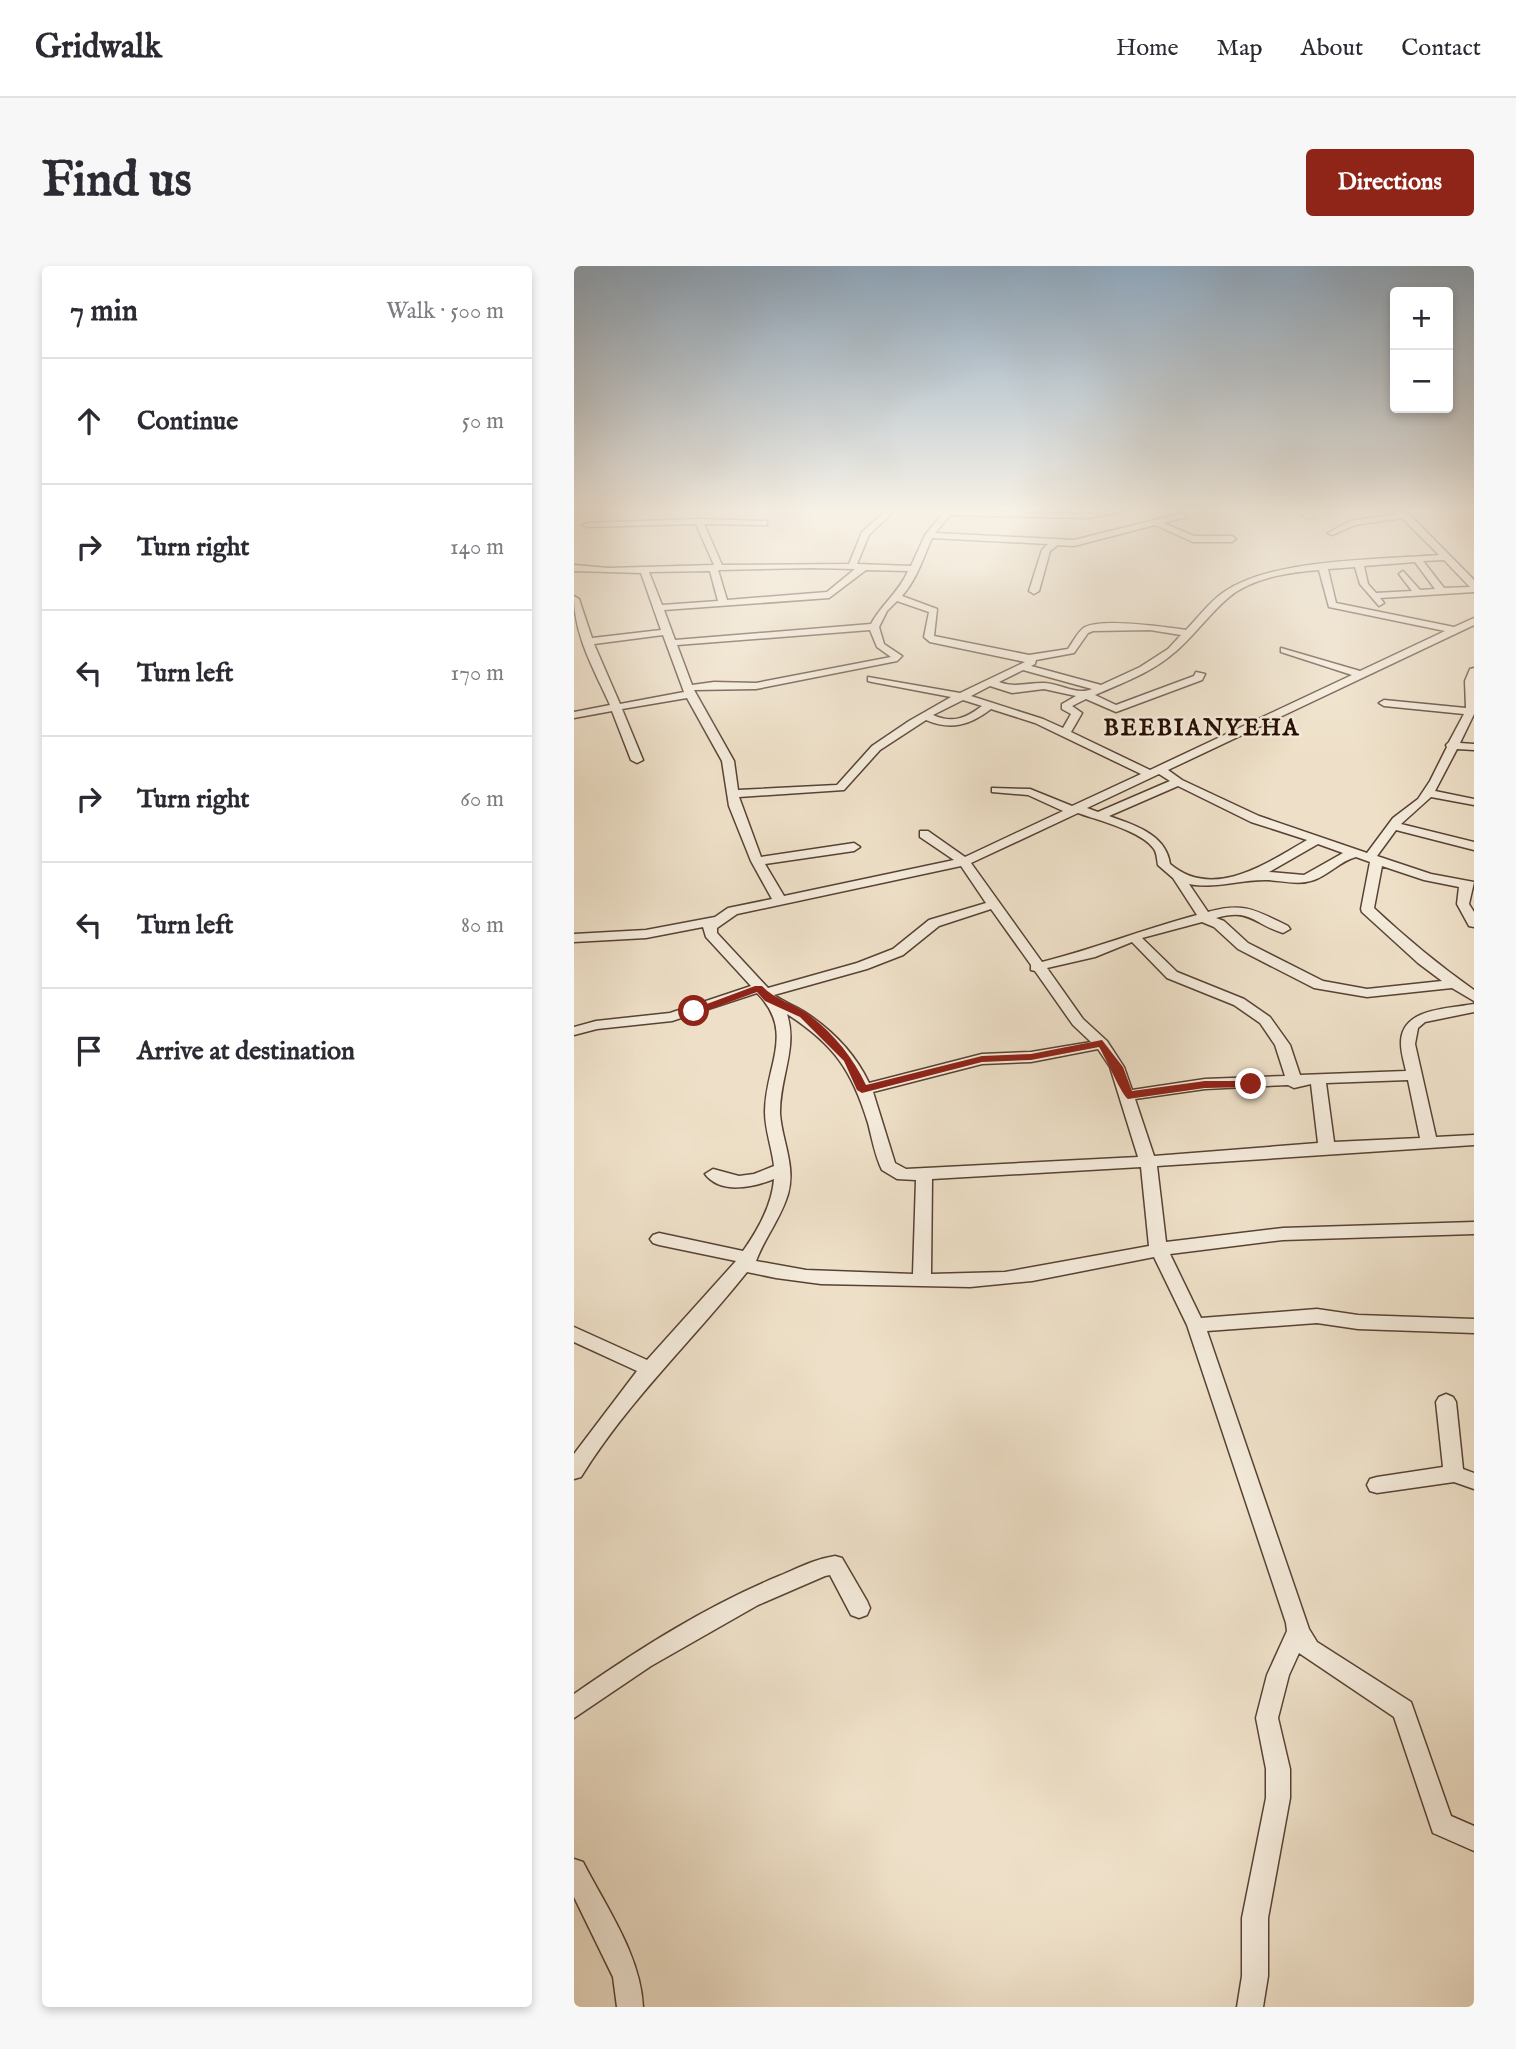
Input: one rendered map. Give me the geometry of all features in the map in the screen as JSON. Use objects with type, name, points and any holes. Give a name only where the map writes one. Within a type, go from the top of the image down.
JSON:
[{"type":"street","points":[[652,591],[665,632],[689,691],[728,761],[732,794],[757,861],[780,901]]},
{"type":"street","points":[[721,591],[723,601]]},
{"type":"street","points":[[659,608],[829,595],[834,591]]},
{"type":"street","points":[[671,643],[874,627],[900,591]]},
{"type":"street","points":[[1065,733],[1077,713],[1066,706],[1144,669],[1171,651],[1186,633],[1231,591]]},
{"type":"street","points":[[1327,591],[1330,603],[1455,630]]},
{"type":"street","points":[[1371,591],[1381,615]]},
{"type":"street","points":[[1375,596],[1424,591]]},
{"type":"street","points":[[896,597],[934,611],[929,637],[933,640],[1026,662],[1047,674],[1102,688]]},
{"type":"street","points":[[574,599],[584,647],[618,707],[637,760]]},
{"type":"street","points":[[575,940],[646,934],[715,921],[733,911],[964,862],[1474,621]]},
{"type":"street","points":[[574,715],[715,685],[757,687],[894,659],[897,656],[880,645],[874,627]]},
{"type":"street","points":[[732,794],[840,788],[875,749],[926,716],[1026,662],[1071,651],[1085,631],[1091,628],[1150,627],[1186,633]]},
{"type":"street","points":[[584,647],[665,632]]},
{"type":"street","points":[[1284,650],[1360,674]]},
{"type":"street","points":[[1474,671],[1470,681],[1472,708],[1429,793],[1397,821],[1369,856],[1367,909],[1423,960],[1474,997]]},
{"type":"street","points":[[926,716],[941,724],[960,725],[987,704],[1047,674]]},
{"type":"street","points":[[991,683],[1012,690],[1044,686],[1086,695],[1116,709],[1198,678],[1200,674]]},
{"type":"street","points":[[872,679],[965,696],[1065,733],[1255,819],[1428,877],[1470,885],[1463,904],[1474,923]]},
{"type":"street","points":[[1384,703],[1472,708]]},
{"type":"street","points":[[1406,718],[1410,706]]},
{"type":"street","points":[[1451,745],[1474,747]]},
{"type":"street","points":[[1099,816],[1178,782]]},
{"type":"street","points":[[996,790],[1030,792],[1099,816],[1155,844],[1162,851],[1164,865],[1180,878],[1205,918],[1219,924],[1243,946],[1319,985],[1367,993],[1458,983]]},
{"type":"street","points":[[1429,793],[1474,802]]},
{"type":"street","points":[[1395,826],[1474,846]]},
{"type":"street","points":[[924,834],[964,862],[1036,967],[1078,1022],[1102,1044],[1118,1067],[1148,1162],[1158,1248],[1196,1325],[1298,1631],[1309,1649],[1403,1710],[1442,1825],[1474,1839]]},
{"type":"street","points":[[1248,879],[1315,841]]},
{"type":"street","points":[[757,861],[854,847]]},
{"type":"street","points":[[1180,878],[1216,881],[1262,876],[1311,878],[1330,863],[1369,856]]},
{"type":"street","points":[[1216,881],[1233,909]]},
{"type":"street","points":[[574,1031],[596,1025],[672,1017],[862,967],[898,952],[934,923],[992,905]]},
{"type":"street","points":[[1036,967],[1090,954],[1133,937],[1233,909],[1256,915],[1283,929]]},
{"type":"street","points":[[574,1471],[650,1369],[747,1261],[780,1193],[781,1146],[772,1114],[784,1037],[779,1011],[711,934],[710,927],[715,921]]},
{"type":"street","points":[[1133,937],[1167,972],[1227,996],[1252,1009],[1269,1024],[1287,1050],[1294,1083]]},
{"type":"street","points":[[764,993],[803,1015],[849,1060],[888,1166],[903,1174],[1148,1162],[1327,1147],[1474,1140]]},
{"type":"street","points":[[1429,1142],[1408,1044],[1411,1026],[1420,1019],[1474,1008]]},
{"type":"street","points":[[862,1090],[982,1059],[1031,1057],[1102,1044]]},
{"type":"street","points":[[1128,1095],[1205,1084],[1294,1083],[1413,1075]]},
{"type":"street","points":[[1318,1081],[1327,1147]]},
{"type":"street","points":[[713,1174],[729,1181],[748,1181],[782,1169]]},
{"type":"street","points":[[922,1280],[924,1175]]},
{"type":"street","points":[[659,1239],[747,1261],[773,1273],[922,1280],[1003,1278],[1158,1248],[1349,1229],[1474,1228]]},
{"type":"street","points":[[1196,1325],[1317,1316],[1413,1326],[1474,1326]]},
{"type":"street","points":[[574,1334],[650,1369]]},
{"type":"street","points":[[1446,1402],[1454,1474]]},
{"type":"street","points":[[1377,1485],[1454,1474],[1474,1481]]},
{"type":"street","points":[[574,1707],[643,1659],[750,1598],[824,1567],[835,1565],[859,1608]]},
{"type":"street","points":[[1250,2007],[1255,1976],[1255,1918],[1278,1798],[1278,1769],[1268,1718],[1278,1675],[1298,1631]]},
{"type":"street","points":[[574,1871],[625,1972],[629,1984],[630,2007]]},
{"type":"district","name":"BEEBIANYEHA","points":[[1202,727]]},
{"type":"route","points":[[694,1011],[758,988],[768,999],[803,1015],[849,1060],[862,1090],[982,1059],[1031,1057],[1102,1044],[1118,1067],[1128,1095],[1147,1095],[1205,1084],[1251,1084]]}]
